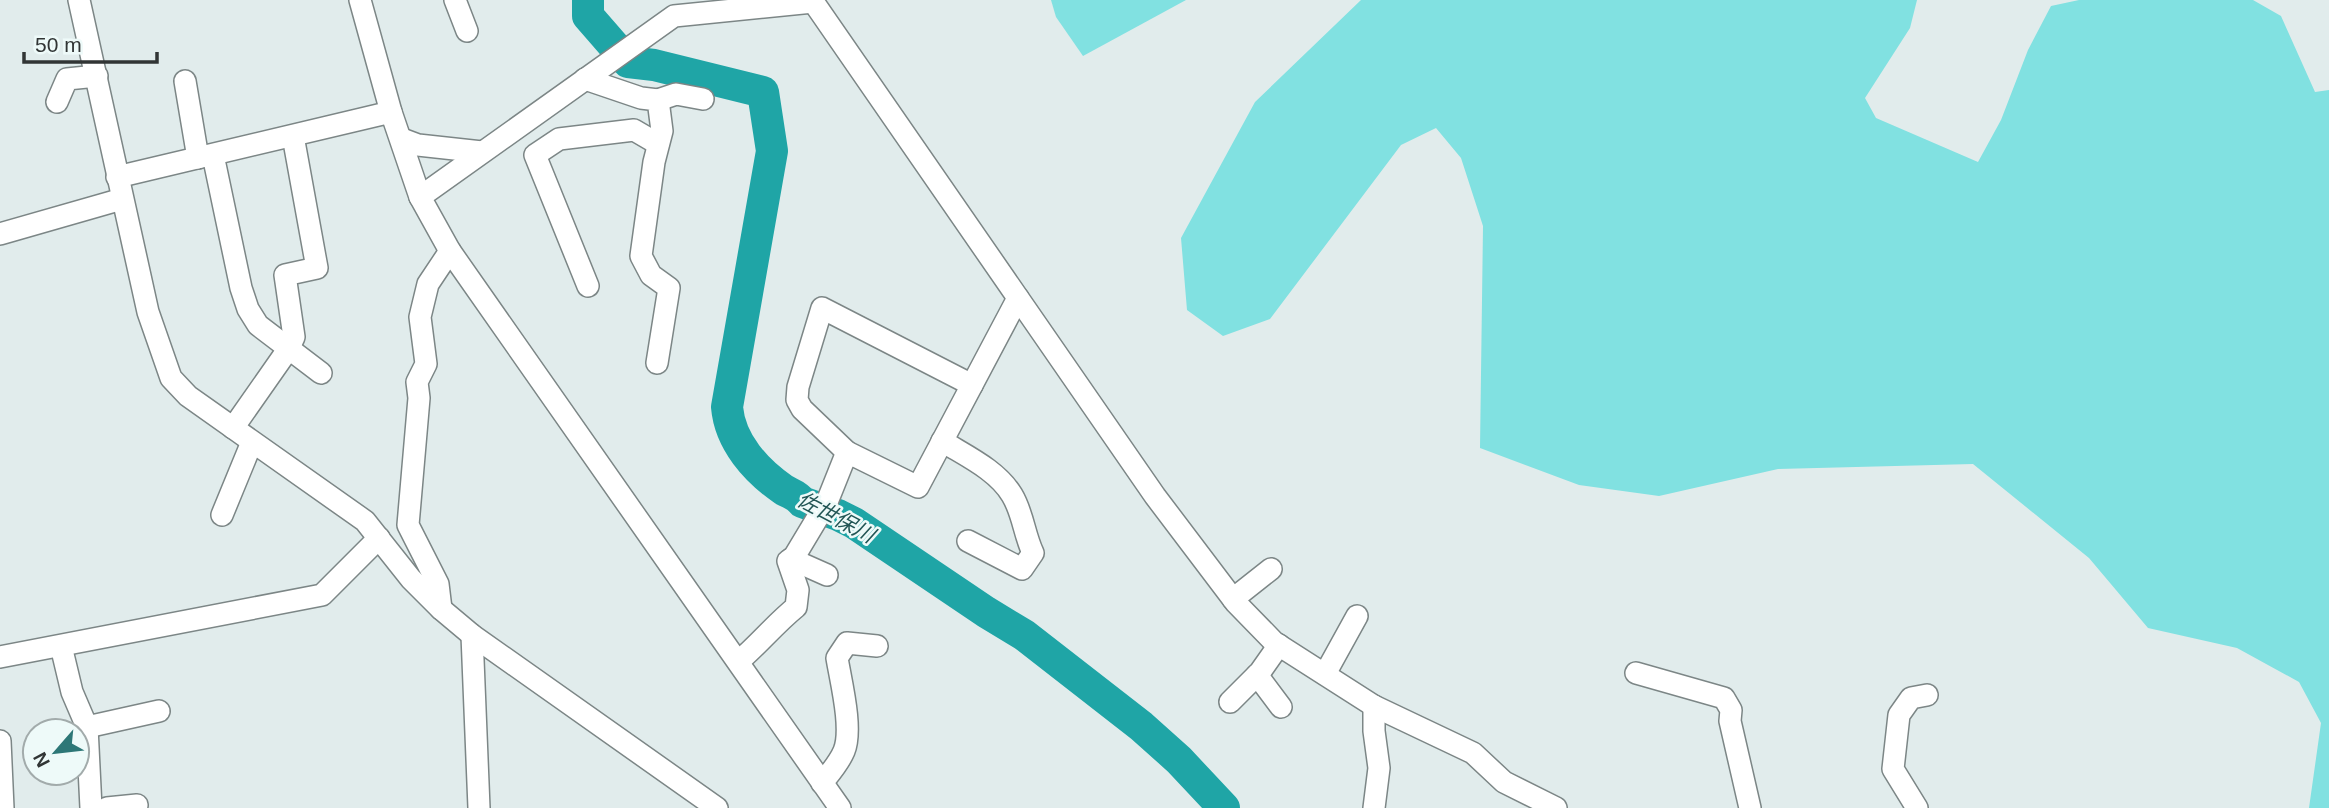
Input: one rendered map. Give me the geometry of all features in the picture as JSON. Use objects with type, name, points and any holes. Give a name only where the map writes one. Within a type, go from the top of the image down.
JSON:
[{"type":"street","points":[[79,0],[148,312],[171,378],[188,396],[365,521],[411,579],[472,635],[716,808]]},
{"type":"street","points":[[360,0],[391,112],[420,197],[450,251],[840,808]]},
{"type":"street","points":[[455,0],[467,31]]},
{"type":"street","points":[[420,197],[674,16],[780,2],[812,1],[1155,496],[1233,599],[1279,645],[1374,706],[1474,753],[1504,782],[1556,808]]},
{"type":"street","points":[[57,102],[66,79],[97,76]]},
{"type":"street","points":[[585,79],[641,99],[658,100],[676,94],[703,99]]},
{"type":"street","points":[[185,81],[240,288],[248,309],[258,325],[321,373]]},
{"type":"street","points":[[657,363],[670,288],[652,275],[641,256],[654,162],[662,131],[658,100]]},
{"type":"street","points":[[117,177],[391,112]]},
{"type":"street","points":[[589,286],[535,155],[559,139],[634,130],[659,144]]},
{"type":"street","points":[[233,428],[294,337],[285,275],[317,268],[293,136]]},
{"type":"street","points":[[401,139],[418,145],[482,152]]},
{"type":"street","points":[[0,234],[122,200]]},
{"type":"street","points":[[441,609],[438,584],[408,525],[419,398],[417,382],[426,363],[421,317],[428,284],[450,251]]},
{"type":"street","points":[[972,385],[822,308],[798,387],[797,400],[802,409],[847,452],[918,487],[942,441],[972,385],[1018,298]]},
{"type":"street","points":[[942,441],[997,477],[1012,495],[1033,552],[1022,569],[968,541]]},
{"type":"street","points":[[222,515],[252,442]]},
{"type":"street","points":[[739,661],[758,645],[776,623],[796,607],[798,590],[788,561],[827,502],[847,452]]},
{"type":"street","points":[[0,657],[323,595],[379,538]]},
{"type":"street","points":[[792,558],[827,575]]},
{"type":"street","points":[[1233,599],[1271,569]]},
{"type":"street","points":[[1325,674],[1350,619]]},
{"type":"street","points":[[472,635],[479,808]]},
{"type":"street","points":[[822,783],[837,764],[845,748],[847,729],[837,658],[847,643],[877,646]]},
{"type":"street","points":[[1230,702],[1257,675],[1279,645]]},
{"type":"street","points":[[61,646],[72,692],[83,717]]},
{"type":"street","points":[[1257,675],[1281,707]]},
{"type":"street","points":[[1642,681],[1724,698],[1731,710],[1730,721],[1750,808]]},
{"type":"street","points":[[1917,808],[1893,769],[1899,715],[1911,698],[1927,695]]},
{"type":"street","points":[[1374,706],[1379,768],[1374,808]]},
{"type":"street","points":[[91,726],[159,711]]},
{"type":"street","points":[[0,741],[3,808]]},
{"type":"street","points":[[90,787],[91,808]]},
{"type":"street","points":[[107,808],[137,804]]},
{"type":"shaded area","points":[[1051,0],[1186,0],[1083,56],[1056,17]]},
{"type":"shaded area","points":[[1361,0],[1917,0],[1910,28],[1865,98],[1876,118],[1978,162],[2001,120],[2028,50],[2051,6],[2079,0],[2253,0],[2281,16],[2315,92],[2329,90],[2329,808],[2309,808],[2321,723],[2299,682],[2237,648],[2148,628],[2089,558],[1973,464],[1778,469],[1659,496],[1579,485],[1480,448],[1483,226],[1461,158],[1436,128],[1401,145],[1270,319],[1223,336],[1187,310],[1181,238],[1255,102]]},
{"type":"waterway","name":"佐世保川","points":[[588,0],[588,16],[628,62],[654,65],[763,92],[772,151],[727,407],[733,432],[754,465],[802,502],[854,523],[1024,635],[1141,726],[1179,760],[1224,808]]}]
